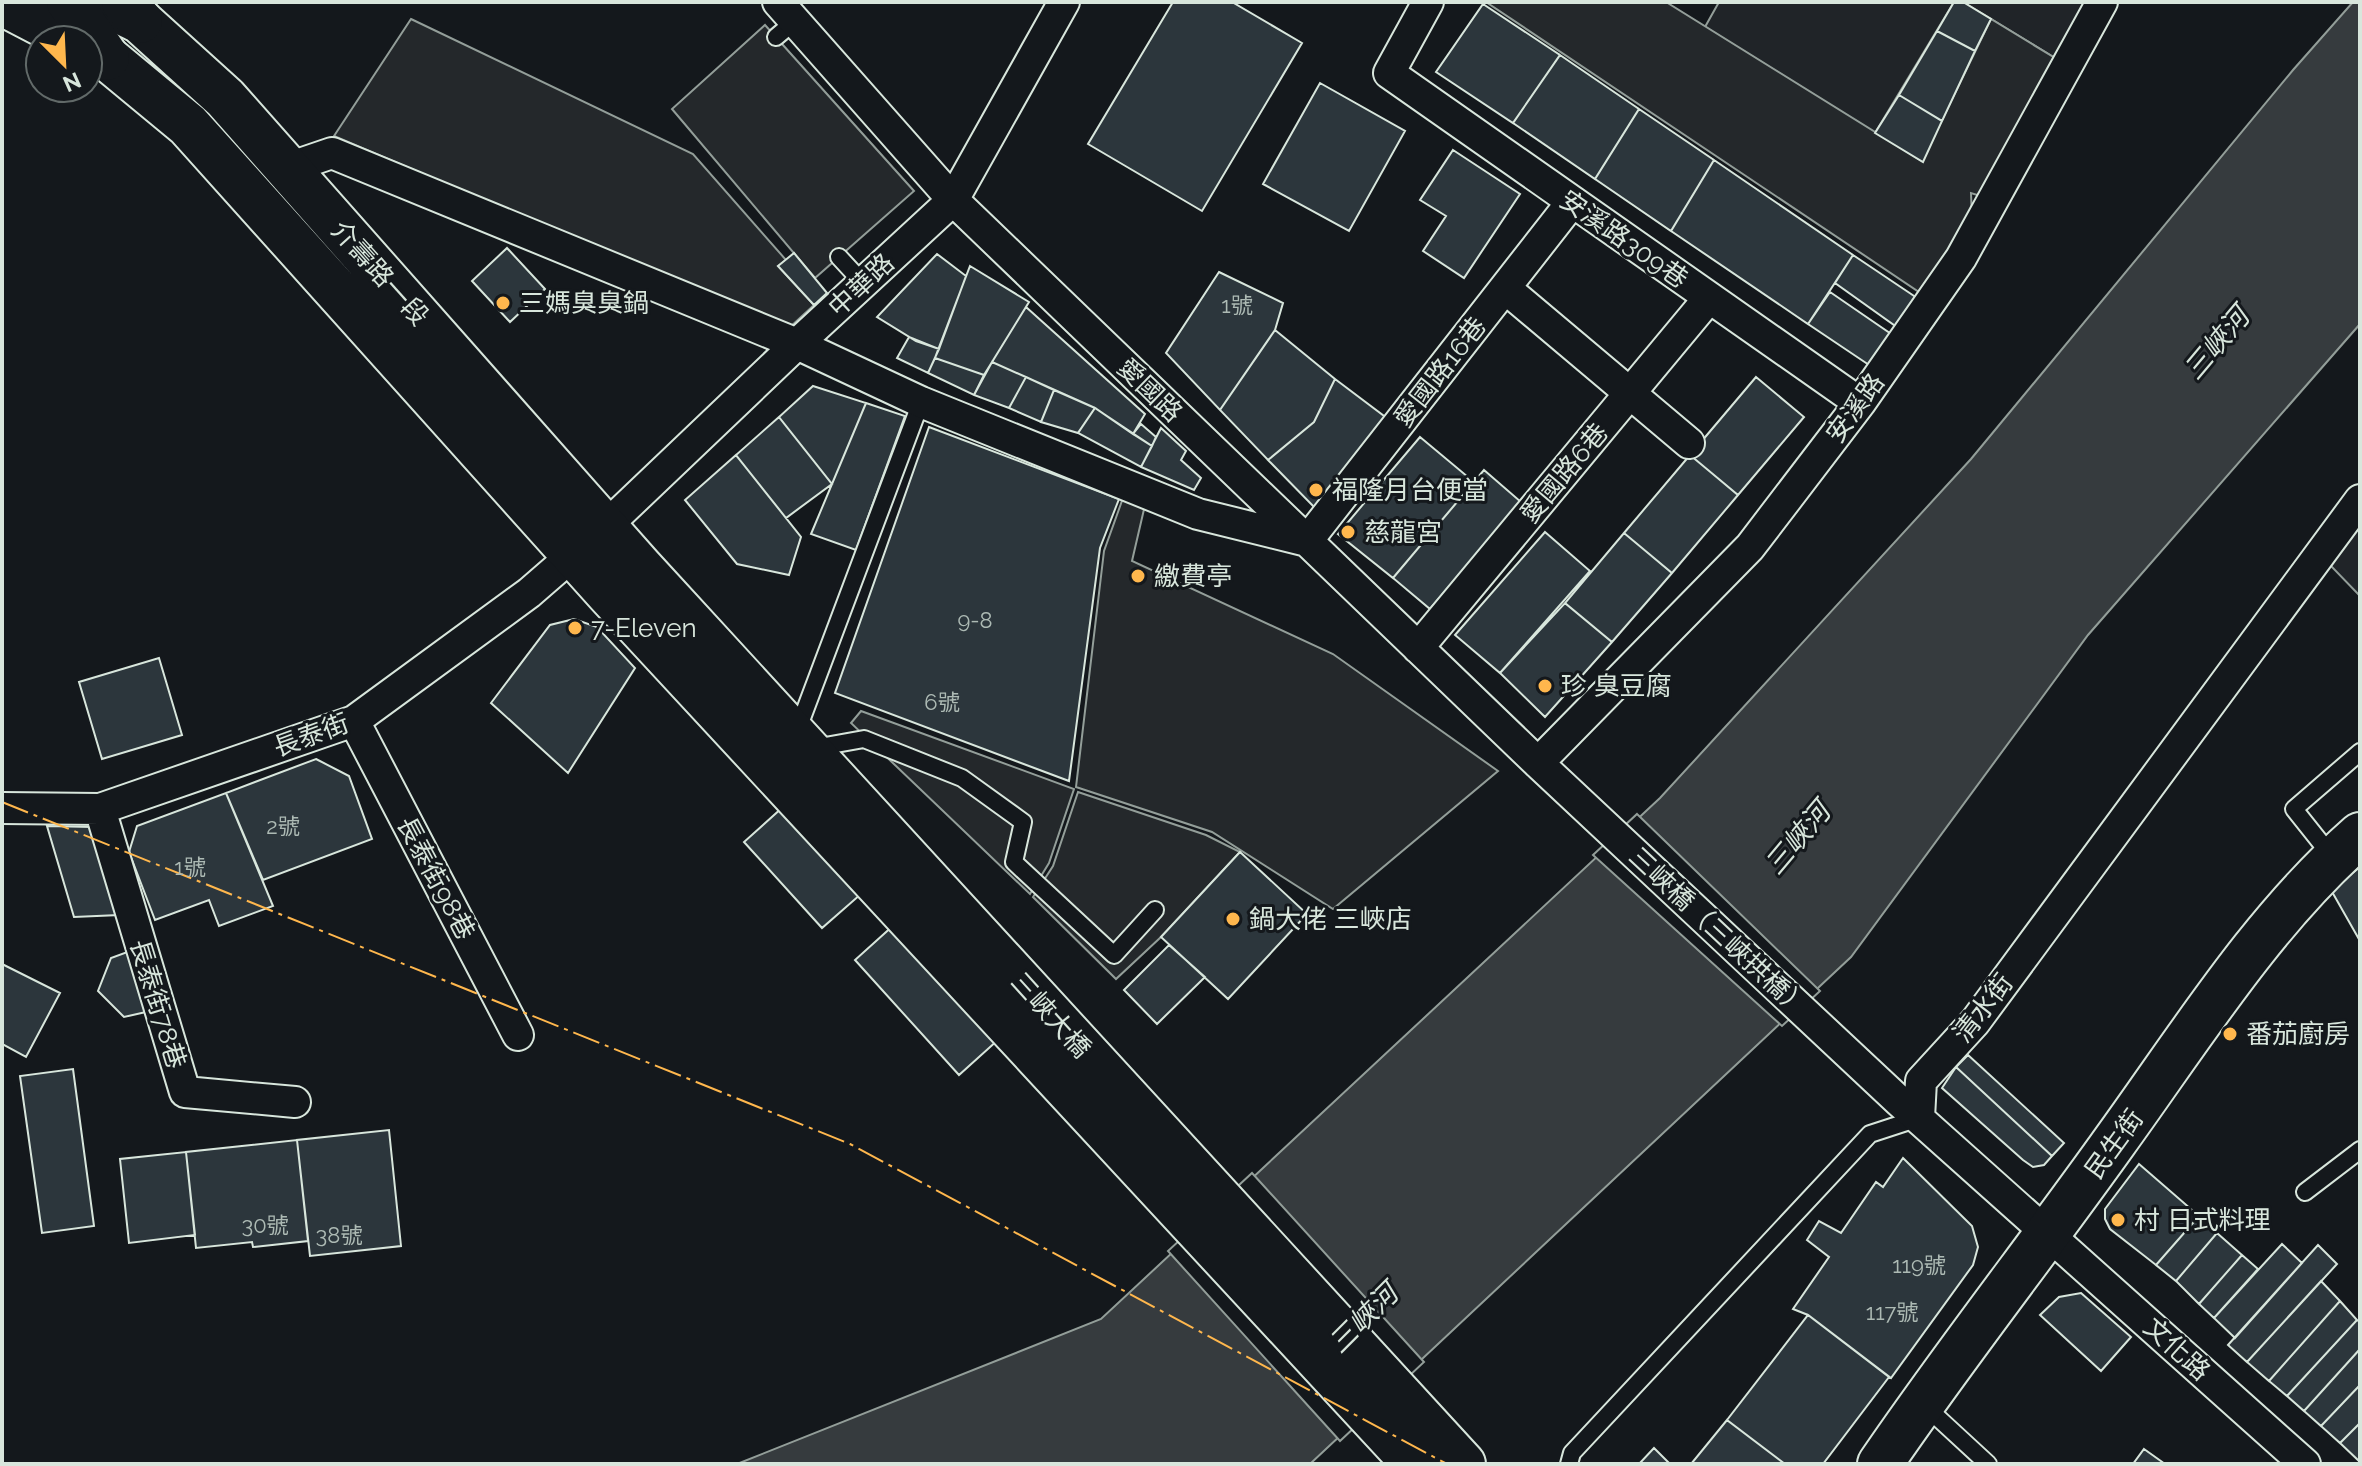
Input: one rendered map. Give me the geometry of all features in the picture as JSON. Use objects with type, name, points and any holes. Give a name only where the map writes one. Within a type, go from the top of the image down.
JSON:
[{"type":"main road","points":[[69,2],[78,24]]},
{"type":"main road","name":"介壽路一段","points":[[101,2],[132,11],[225,98],[288,168],[590,541]]},
{"type":"main road","name":"介壽路一段","points":[[2,3],[42,24]]},
{"type":"main road","name":"介壽路一段","points":[[104,61],[188,125],[625,580]]},
{"type":"main road","name":"三峽大橋","points":[[625,580],[802,742],[1070,1064],[1415,1464]]},
{"type":"main road","name":"三峽大橋","points":[[625,580],[1070,1064],[1463,1464]]},
{"type":"main road","name":"民生街","points":[[1880,1464],[2228,984],[2299,893],[2347,846]]},
{"type":"street","name":"中華路","points":[[590,541],[803,331],[863,283],[953,200],[1064,2]]},
{"type":"street","name":"安溪路309巷","points":[[1428,2],[1389,73],[1860,403]]},
{"type":"street","name":"安溪路","points":[[1538,763],[1750,547],[1860,403],[1961,258],[2102,2]]},
{"type":"street","name":"愛國路","points":[[783,20],[953,200],[1538,763]]},
{"type":"street","points":[[288,168],[332,153],[400,173],[803,331],[921,402],[1136,496],[1307,541]]},
{"type":"street","name":"愛國路16巷","points":[[1307,541],[1572,202]]},
{"type":"street","points":[[1505,288],[1689,443]]},
{"type":"street","name":"愛國路6巷","points":[[1418,648],[1709,298]]},
{"type":"street","name":"清水街","points":[[1909,1109],[1921,1081],[1975,1022],[2360,500]]},
{"type":"street","name":"長泰街","points":[[2,808],[100,809],[354,721],[529,593],[590,541]]},
{"type":"street","name":"長泰街98巷","points":[[354,721],[518,1035]]},
{"type":"street","name":"三峽橋（三峽拱橋）","points":[[1538,763],[1909,1109],[2048,1234]]},
{"type":"street","name":"長泰街78巷","points":[[100,809],[185,1092],[295,1102]]},
{"type":"street","name":"文化路","points":[[2048,1234],[2305,1464]]},
{"type":"lane","points":[[839,257],[863,283]]},
{"type":"lane","points":[[921,402],[802,742],[864,739],[962,778],[1023,822],[1014,862],[1114,955],[1155,910]]},
{"type":"lane","points":[[2347,846],[2294,809],[2360,752]]},
{"type":"lane","points":[[1569,1464],[1572,1453],[1870,1134],[1909,1109]]},
{"type":"lane","points":[[2305,1192],[2360,1150]]},
{"type":"lane","points":[[1922,1403],[1988,1464]]},
{"type":"shaded area","points":[[1486,2],[1666,2],[1922,161],[1991,19],[2060,61],[1984,197],[1971,193],[1972,219],[1922,294]]},
{"type":"shaded area","points":[[1719,2],[1954,2],[1875,133],[1705,27]]},
{"type":"shaded area","points":[[1963,2],[2091,2],[2060,61]]},
{"type":"shaded area","points":[[411,19],[693,154],[786,260],[778,266],[814,305],[788,329],[334,136]]},
{"type":"shaded area","points":[[765,25],[914,191],[815,278],[672,109]]},
{"type":"shaded area","points":[[1123,498],[1145,505],[1132,561],[1333,654],[1498,771],[1333,909],[1212,832],[1076,787],[1104,551]]},
{"type":"shaded area","points":[[2360,525],[2360,596],[2330,565]]},
{"type":"shaded area","points":[[861,711],[1074,789],[1049,863],[1030,894],[851,723]]},
{"type":"shaded area","points":[[1078,792],[1206,835],[1240,852],[1161,937],[1116,979],[1033,897],[1053,866]]},
{"type":"water","name":"三峽河","points":[[2353,2],[2360,2],[2360,324],[2088,635],[1851,957],[1310,1464],[737,1464],[1101,1319],[1660,798],[1971,459],[2293,70]]},
{"type":"pier","points":[[1637,814],[1820,991],[1782,1026],[1593,855]]},
{"type":"pier","points":[[1252,1173],[1424,1362],[1340,1441],[1168,1251]]},
{"type":"building","points":[[1173,2],[1232,2],[1302,43],[1202,211],[1088,144]]},
{"type":"building","points":[[1954,2],[1963,2],[1991,19],[1975,51],[1937,31]]},
{"type":"building","points":[[1483,4],[1560,55],[1513,123],[1436,72]]},
{"type":"building","points":[[1937,31],[1975,51],[1942,121],[1899,95]]},
{"type":"building","points":[[1560,55],[1639,109],[1595,179],[1513,123]]},
{"type":"building","points":[[1320,83],[1405,131],[1349,231],[1263,184]]},
{"type":"building","points":[[1899,95],[1942,121],[1923,162],[1875,133]]},
{"type":"building","points":[[1639,109],[1714,160],[1671,231],[1595,179]]},
{"type":"building","points":[[1453,150],[1520,194],[1464,278],[1423,251],[1446,216],[1420,200]]},
{"type":"building","points":[[1714,160],[1853,255],[1808,324],[1671,231]]},
{"type":"building","points":[[507,248],[545,289],[510,322],[472,281]]},
{"type":"building","points":[[794,253],[827,293],[814,305],[778,266]]},
{"type":"building","points":[[937,254],[966,276],[939,349],[916,341],[877,317]]},
{"type":"building","points":[[1853,255],[1920,300],[1901,330],[1835,283]]},
{"type":"building","points":[[970,266],[1029,302],[984,375],[935,358]]},
{"type":"building","points":[[1219,272],[1283,303],[1275,330],[1220,410],[1166,353]]},
{"type":"building","points":[[1830,292],[1897,338],[1875,369],[1808,324]]},
{"type":"building","points":[[1026,307],[1145,414],[1133,434],[1095,408],[992,362]]},
{"type":"building","points":[[1275,330],[1335,379],[1314,422],[1268,460],[1220,410]]},
{"type":"building","points":[[909,337],[939,349],[928,373],[897,358]]},
{"type":"building","points":[[935,358],[984,375],[974,395],[928,373]]},
{"type":"building","points":[[992,362],[1026,377],[1009,408],[974,395]]},
{"type":"building","points":[[1026,377],[1054,390],[1041,422],[1009,408]]},
{"type":"building","points":[[1756,377],[1804,417],[1738,495],[1690,455]]},
{"type":"building","points":[[1335,379],[1388,419],[1317,510],[1268,460],[1314,422]]},
{"type":"building","points":[[813,386],[866,403],[832,484],[779,417]]},
{"type":"building","points":[[1054,390],[1095,408],[1078,433],[1041,422]]},
{"type":"building","points":[[866,403],[905,416],[856,550],[811,534]]},
{"type":"building","points":[[1095,408],[1152,446],[1141,467],[1078,433]]},
{"type":"building","points":[[779,417],[832,484],[786,518],[736,455]]},
{"type":"building","points":[[1141,424],[1156,437],[1152,446],[1133,434]]},
{"type":"building","points":[[929,427],[1119,499],[1100,548],[1069,781],[835,693]]},
{"type":"building","points":[[1161,428],[1186,451],[1181,460],[1201,478],[1194,490],[1141,467]]},
{"type":"building","points":[[1420,437],[1474,482],[1393,578],[1338,534]]},
{"type":"building","points":[[736,455],[801,537],[789,575],[737,564],[685,500]]},
{"type":"building","points":[[1690,455],[1738,495],[1672,573],[1624,533]]},
{"type":"building","points":[[1484,470],[1521,502],[1430,609],[1393,578]]},
{"type":"building","points":[[1545,532],[1590,571],[1500,673],[1455,635]]},
{"type":"building","points":[[1624,533],[1672,573],[1612,642],[1565,603]]},
{"type":"building","points":[[1565,603],[1612,642],[1545,717],[1500,673]]},
{"type":"building","points":[[574,619],[597,627],[635,668],[568,773],[491,703],[550,625]]},
{"type":"building","points":[[159,658],[182,735],[102,759],[79,682]]},
{"type":"building","points":[[316,759],[349,776],[372,839],[263,880],[226,793]]},
{"type":"building","points":[[226,793],[273,906],[219,926],[209,900],[155,920],[129,852],[137,826]]},
{"type":"building","points":[[783,807],[861,894],[822,928],[744,842]]},
{"type":"building","points":[[47,826],[92,827],[119,915],[74,917]]},
{"type":"building","points":[[1240,852],[1307,914],[1228,999],[1161,937]]},
{"type":"building","points":[[2360,867],[2360,941],[2331,890]]},
{"type":"building","points":[[895,924],[999,1039],[959,1075],[855,960]]},
{"type":"building","points":[[1169,945],[1205,977],[1157,1024],[1124,990]]},
{"type":"building","points":[[130,951],[146,1012],[124,1017],[98,991],[111,958]]},
{"type":"building","points":[[2,964],[60,993],[26,1057],[2,1044]]},
{"type":"building","points":[[1968,1055],[2064,1143],[2052,1156],[1956,1067]]},
{"type":"building","points":[[1956,1067],[2052,1156],[2044,1165],[2033,1167],[2023,1160],[1942,1088]]},
{"type":"building","points":[[73,1069],[94,1226],[42,1233],[20,1076]]},
{"type":"building","points":[[389,1130],[401,1246],[310,1256],[297,1140]]},
{"type":"building","points":[[297,1140],[308,1241],[253,1247],[252,1242],[196,1248],[186,1152]]},
{"type":"building","points":[[186,1152],[195,1235],[129,1243],[120,1159]]},
{"type":"building","points":[[1903,1158],[1972,1226],[1978,1247],[1973,1265],[1891,1378],[1808,1315],[1793,1309],[1829,1257],[1807,1240],[1819,1221],[1841,1233],[1876,1182],[1883,1187]]},
{"type":"building","points":[[2139,1164],[2199,1216],[2156,1265],[2110,1229],[2105,1219],[2105,1209]]},
{"type":"building","points":[[2199,1216],[2217,1233],[2176,1281],[2156,1265]]},
{"type":"building","points":[[2217,1233],[2242,1255],[2199,1304],[2176,1281]]},
{"type":"building","points":[[2282,1244],[2302,1263],[2235,1338],[2214,1318]]},
{"type":"building","points":[[2318,1245],[2337,1264],[2247,1362],[2228,1345]]},
{"type":"building","points":[[2242,1255],[2258,1269],[2214,1318],[2199,1304]]},
{"type":"building","points":[[2321,1281],[2340,1301],[2269,1381],[2247,1362]]},
{"type":"building","points":[[2081,1293],[2131,1337],[2101,1371],[2040,1315],[2059,1297]]},
{"type":"building","points":[[2340,1301],[2357,1320],[2287,1396],[2269,1381]]},
{"type":"building","points":[[1808,1315],[1889,1377],[1823,1464],[1785,1464],[1727,1420]]},
{"type":"building","points":[[2357,1320],[2360,1322],[2360,1349],[2304,1411],[2287,1396]]},
{"type":"building","points":[[2360,1349],[2360,1385],[2321,1426],[2304,1411]]},
{"type":"building","points":[[2360,1385],[2360,1423],[2340,1443],[2321,1426]]},
{"type":"building","points":[[1727,1420],[1785,1464],[1691,1464]]},
{"type":"building","points":[[2360,1423],[2360,1460],[2359,1461],[2340,1443]]},
{"type":"building","points":[[1654,1448],[1670,1464],[1639,1464]]},
{"type":"building","points":[[2144,1449],[2165,1464],[2133,1464]]},
{"type":"power","points":[[2,802],[850,1144],[1447,1464]]},
{"type":"place","name":"三媽臭臭鍋","points":[[503,303]]},
{"type":"place","name":"福隆月台便當","points":[[1316,490]]},
{"type":"place","name":"慈龍宮","points":[[1348,532]]},
{"type":"place","name":"繳費亭","points":[[1138,576]]},
{"type":"place","name":"7-Eleven","points":[[575,628]]},
{"type":"place","name":"珍 臭豆腐","points":[[1545,686]]},
{"type":"place","name":"鍋大佬 三峽店","points":[[1233,919]]},
{"type":"place","name":"番茄廚房","points":[[2230,1034]]},
{"type":"place","name":"村 日式料理","points":[[2118,1220]]}]
